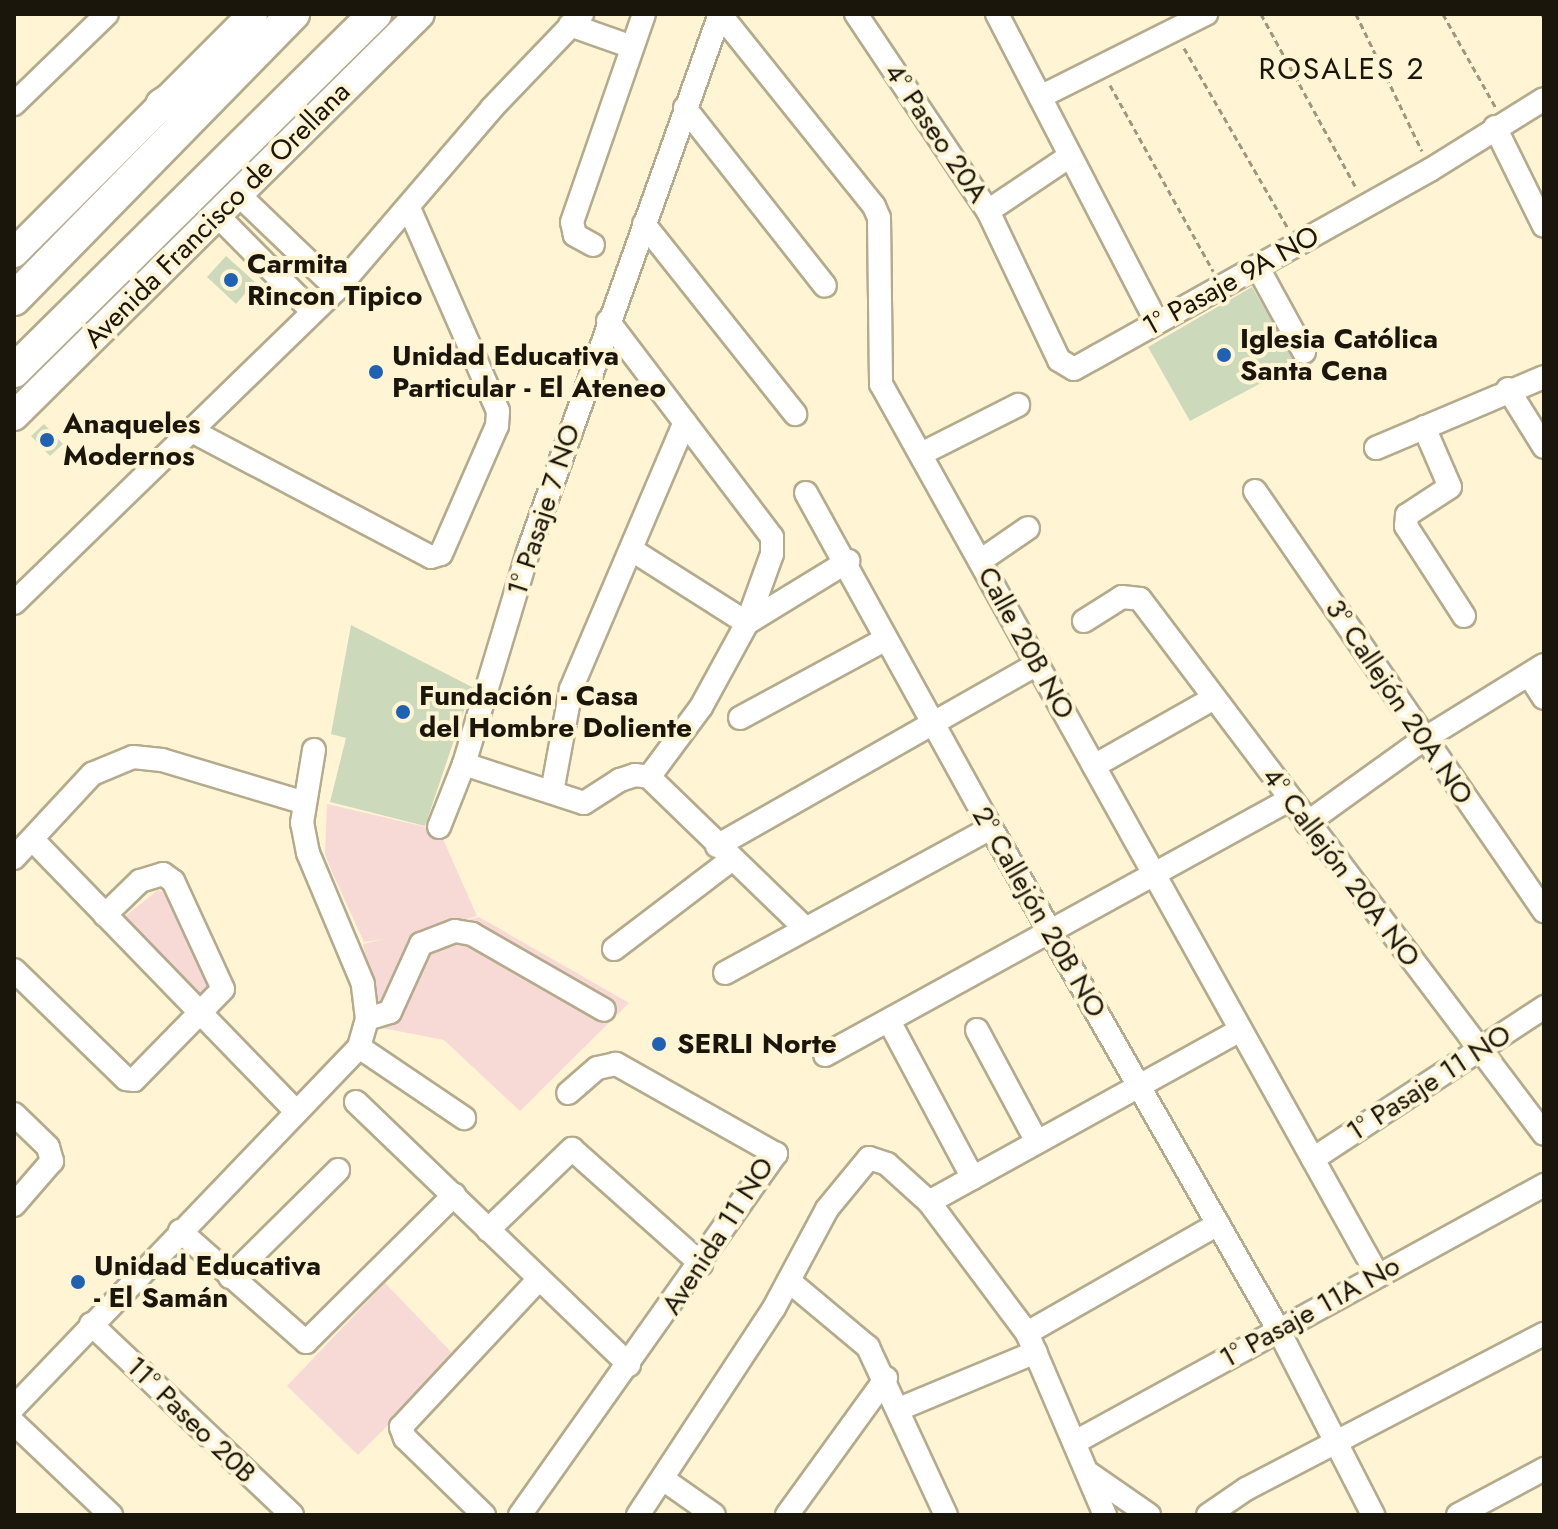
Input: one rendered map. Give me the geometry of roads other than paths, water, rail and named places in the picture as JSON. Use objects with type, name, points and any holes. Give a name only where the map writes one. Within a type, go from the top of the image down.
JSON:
[{"type":"highway","name":"Avenida Francisco de Orellana","points":[[14,371],[375,14]]},
{"type":"highway","points":[[162,105],[273,21]]},
{"type":"highway","points":[[14,299],[273,21]]},
{"type":"main road","name":"Avenida Francisco de Orellana","points":[[14,416],[420,14]]},
{"type":"main road","points":[[14,253],[162,105]]},
{"type":"street","points":[[14,104],[107,14]]},
{"type":"street","points":[[593,245],[575,235],[572,222],[644,14]]},
{"type":"street","name":"1° Pasaje 7 NO","points":[[439,827],[464,764],[528,552],[720,14]]},
{"type":"street","name":"Calle 20B NO","points":[[720,14],[874,206],[879,218],[878,373],[1377,1274]]},
{"type":"street","name":"4° Paseo 20A","points":[[856,14],[988,211],[1070,156]]},
{"type":"street","points":[[997,14],[1156,321]]},
{"type":"street","points":[[1040,97],[1206,14]]},
{"type":"street","points":[[14,603],[337,289],[576,19],[632,47]]},
{"type":"street","name":"1º Pasaje 9A NO","points":[[988,211],[1067,367],[1086,365],[1156,321],[1430,170],[1544,99]]},
{"type":"street","points":[[685,108],[825,286]]},
{"type":"street","points":[[1500,124],[1544,226]]},
{"type":"street","points":[[238,194],[337,289]]},
{"type":"street","points":[[190,430],[431,557],[441,554],[492,439],[498,411],[409,208]]},
{"type":"street","points":[[217,215],[313,312]]},
{"type":"street","points":[[644,224],[795,414]]},
{"type":"street","points":[[1257,266],[1304,352]]},
{"type":"street","points":[[608,321],[772,537],[772,554],[747,623],[701,707],[649,777]]},
{"type":"street","points":[[1376,448],[1508,389],[1544,377]]},
{"type":"street","points":[[1508,389],[1544,447]]},
{"type":"street","points":[[921,454],[1018,405]]},
{"type":"street","points":[[552,792],[571,689],[685,422]]},
{"type":"street","points":[[1424,427],[1450,487],[1407,515],[1406,526],[1464,616]]},
{"type":"street","name":"3° Callejón 20A NO","points":[[1255,491],[1544,911]]},
{"type":"street","name":"2° Callejón 20B NO","points":[[806,493],[848,561],[886,639],[991,828],[1278,1329],[1373,1515]]},
{"type":"street","points":[[980,561],[1028,528]]},
{"type":"street","points":[[632,550],[747,623]]},
{"type":"street","points":[[747,623],[848,561]]},
{"type":"street","name":"4° Callejón 20A NO","points":[[1084,621],[1122,597],[1140,599],[1544,1134]]},
{"type":"street","points":[[740,718],[886,639]]},
{"type":"street","points":[[614,949],[724,853],[931,721],[1038,664]]},
{"type":"street","points":[[1307,823],[1424,739],[1536,670],[1544,698]]},
{"type":"street","points":[[1094,766],[1214,698]]},
{"type":"street","points":[[14,1407],[295,1110],[359,1047],[367,1019],[363,984],[308,853],[302,802],[314,750]]},
{"type":"street","points":[[14,858],[92,774],[133,757],[162,760],[302,802]]},
{"type":"street","points":[[464,764],[584,803],[620,780],[635,775],[649,777],[724,853],[805,928]]},
{"type":"street","points":[[825,1055],[1289,800]]},
{"type":"street","points":[[725,973],[991,828]]},
{"type":"street","points":[[32,839],[295,1110]]},
{"type":"street","points":[[14,970],[130,1081],[203,1013],[223,989],[173,881],[152,875],[105,915]]},
{"type":"street","points":[[367,1019],[390,1012],[421,944],[455,931],[472,934],[604,1010]]},
{"type":"street","name":"1° Pasaje 11 NO","points":[[1313,1159],[1544,1007]]},
{"type":"street","points":[[889,1021],[973,1178]]},
{"type":"street","points":[[977,1030],[1037,1142]]},
{"type":"street","points":[[929,1202],[1241,1030]]},
{"type":"street","points":[[359,1047],[464,1118]]},
{"type":"street","name":"Avenida 11 NO","points":[[520,1515],[776,1157],[775,1150],[616,1064],[597,1068],[568,1093]]},
{"type":"street","points":[[356,1102],[629,1365]]},
{"type":"street","points":[[14,1114],[52,1154],[52,1161],[14,1205]]},
{"type":"street","points":[[488,1230],[572,1149],[701,1264]]},
{"type":"street","points":[[638,1515],[789,1281],[827,1209],[869,1158],[887,1164],[929,1202],[1031,1343],[1077,1441],[1105,1515]]},
{"type":"street","points":[[230,1277],[338,1170]]},
{"type":"street","name":"1° Pasaje 11A No","points":[[1077,1441],[1544,1185]]},
{"type":"street","points":[[180,1231],[306,1342],[454,1195]]},
{"type":"street","points":[[899,1409],[1031,1343],[1218,1224]]},
{"type":"street","points":[[484,1515],[405,1438],[401,1427],[538,1280]]},
{"type":"street","points":[[789,1281],[868,1347],[886,1378],[946,1515]]},
{"type":"street","name":"11° Paseo 20B","points":[[91,1324],[292,1515]]},
{"type":"street","points":[[1208,1515],[1336,1442],[1544,1334]]},
{"type":"street","points":[[787,1515],[886,1378]]},
{"type":"street","points":[[14,1423],[111,1515]]},
{"type":"street","points":[[1458,1515],[1544,1469]]},
{"type":"street","points":[[1090,1474],[1149,1515]]},
{"type":"street","points":[[663,1479],[714,1515]]},
{"type":"place","name":"Carmita Rincon Tipico","points":[[231,280]]},
{"type":"place","name":"Iglesia Católica Santa Cena","points":[[1224,355]]},
{"type":"place","name":"Unidad Educativa Particular - El Ateneo","points":[[376,372]]},
{"type":"place","name":"Anaqueles Modernos","points":[[47,440]]},
{"type":"place","name":"Fundación - Casa del Hombre Doliente","points":[[403,712]]},
{"type":"place","name":"SERLI Norte","points":[[659,1044]]},
{"type":"place","name":"Unidad Educativa - El Samán","points":[[78,1282]]},
{"type":"district","name":"ROSALES 2","points":[[1342,69]]}]
